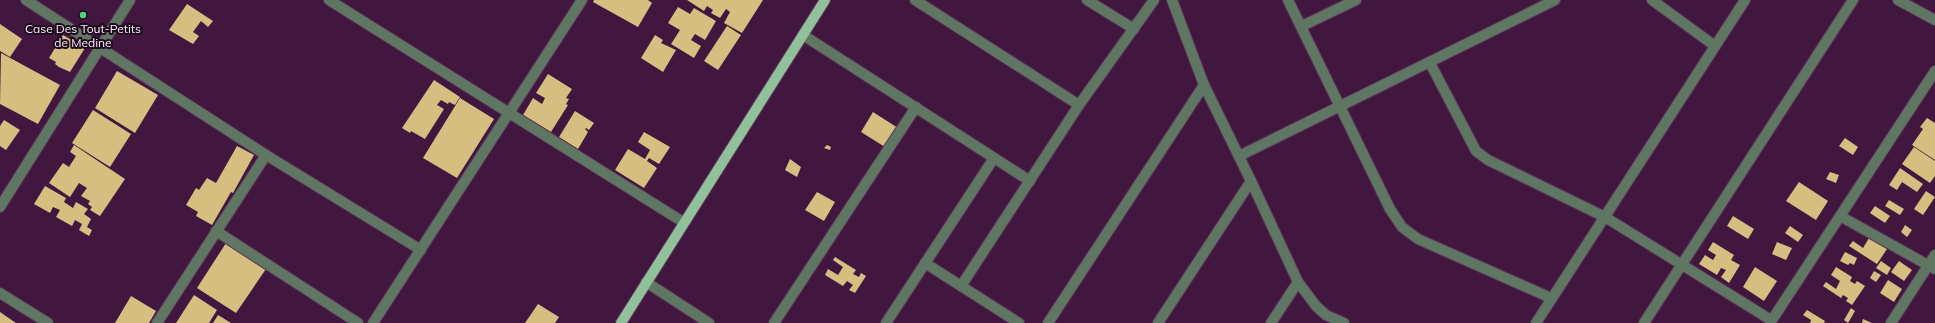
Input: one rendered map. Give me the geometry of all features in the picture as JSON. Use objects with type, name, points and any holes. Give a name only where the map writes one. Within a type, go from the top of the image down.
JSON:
[{"type":"main road","points":[[621,323],[683,222],[825,0]]},
{"type":"street","points":[[26,0],[266,155],[421,250]]},
{"type":"street","points":[[0,207],[130,0]]},
{"type":"street","points":[[329,0],[683,222]]},
{"type":"street","points":[[373,323],[582,0]]},
{"type":"street","points":[[915,0],[1079,105]]},
{"type":"street","points":[[1087,0],[1134,29]]},
{"type":"street","points":[[961,286],[1079,105],[1154,0]]},
{"type":"street","points":[[1172,0],[1204,85],[1298,282],[1316,306],[1326,315],[1344,323]]},
{"type":"street","points":[[1288,0],[1390,209],[1402,227],[1418,238],[1551,298]]},
{"type":"street","points":[[1302,26],[1356,0]]},
{"type":"street","points":[[1239,156],[1555,0]]},
{"type":"street","points":[[1652,0],[1715,46]]},
{"type":"street","points":[[1536,323],[1745,0]]},
{"type":"street","points":[[1644,323],[1853,0]]},
{"type":"street","points":[[1901,1],[1935,20]]},
{"type":"street","points":[[803,35],[1030,181]]},
{"type":"street","points":[[1430,62],[1476,151],[1488,160],[1604,217],[1770,322],[1935,71]]},
{"type":"street","points":[[1048,323],[1204,85]]},
{"type":"street","points":[[774,323],[916,107]]},
{"type":"street","points":[[157,323],[266,155]]},
{"type":"street","points":[[886,323],[994,158]]},
{"type":"street","points":[[1158,323],[1251,181]]},
{"type":"street","points":[[1840,216],[1932,267]]},
{"type":"street","points":[[216,231],[358,323]]},
{"type":"street","points":[[1891,323],[1932,267],[1935,255]]},
{"type":"street","points":[[925,263],[1019,323]]},
{"type":"street","points":[[646,282],[709,323]]},
{"type":"street","points":[[1271,323],[1298,282]]},
{"type":"street","points":[[0,293],[48,323]]},
{"type":"building","points":[[594,0],[648,0],[652,3],[638,27],[593,2]]},
{"type":"building","points":[[687,0],[763,0],[742,33],[724,23],[730,12],[726,9],[720,18],[711,13],[713,10],[707,6],[704,11]]},
{"type":"building","points":[[187,4],[213,21],[208,27],[201,21],[193,32],[199,36],[193,44],[169,30]]},
{"type":"building","points":[[678,7],[690,14],[694,8],[716,21],[705,40],[695,34],[691,40],[701,46],[694,58],[671,44],[680,30],[668,23]]},
{"type":"building","points":[[0,24],[22,39],[10,57],[0,51]]},
{"type":"building","points":[[727,26],[741,35],[718,70],[704,61]]},
{"type":"building","points":[[63,35],[85,48],[70,72],[59,67],[55,64],[56,62],[49,58]]},
{"type":"building","points":[[655,35],[663,40],[661,43],[676,50],[663,72],[641,58]]},
{"type":"building","points":[[1,53],[60,85],[38,124],[0,104]]},
{"type":"building","points":[[117,71],[158,95],[135,133],[95,108]]},
{"type":"building","points":[[548,74],[572,89],[566,98],[569,99],[566,104],[568,105],[551,132],[523,115],[533,98],[542,104],[545,98],[536,93]]},
{"type":"building","points":[[434,80],[460,97],[455,105],[449,102],[448,104],[441,100],[437,105],[444,109],[425,139],[402,128]]},
{"type":"building","points":[[460,98],[494,119],[457,178],[423,158]]},
{"type":"building","points":[[93,110],[131,134],[110,167],[72,143]]},
{"type":"building","points":[[575,111],[594,123],[589,130],[586,128],[585,129],[588,132],[578,149],[559,137]]},
{"type":"building","points":[[873,112],[898,128],[885,147],[861,132]]},
{"type":"building","points":[[1927,118],[1935,123],[1935,160],[1912,145],[1923,129],[1920,127]]},
{"type":"building","points":[[4,120],[20,130],[6,150],[0,146],[0,126]]},
{"type":"building","points":[[644,132],[670,147],[659,164],[649,158],[647,161],[657,168],[644,188],[615,170],[628,149],[645,159],[650,150],[638,142]]},
{"type":"building","points":[[1845,138],[1858,147],[1853,155],[1839,146]]},
{"type":"building","points":[[74,145],[125,179],[100,216],[90,210],[92,207],[88,204],[90,201],[81,196],[87,188],[79,183],[70,197],[49,183],[63,163],[69,167],[76,156],[70,152]]},
{"type":"building","points":[[827,145],[831,147],[830,150],[824,148]]},
{"type":"building","points":[[237,146],[254,155],[233,193],[231,192],[212,225],[196,216],[198,212],[186,205],[196,188],[199,190],[207,178],[216,183]]},
{"type":"building","points":[[1914,147],[1935,161],[1935,176],[1930,183],[1902,164]]},
{"type":"building","points":[[790,159],[801,167],[797,177],[785,170]]},
{"type":"building","points":[[1900,168],[1923,184],[1917,192],[1902,182],[1897,190],[1889,185]]},
{"type":"building","points":[[1830,172],[1839,175],[1836,183],[1826,179]]},
{"type":"building","points":[[1799,182],[1828,201],[1816,220],[1786,201]]},
{"type":"building","points":[[45,186],[66,198],[64,202],[73,208],[76,202],[88,209],[84,214],[91,219],[87,227],[92,230],[89,236],[79,230],[82,224],[75,220],[72,226],[56,217],[60,210],[53,207],[50,213],[34,204]]},
{"type":"building","points":[[1926,191],[1935,197],[1923,215],[1914,209]]},
{"type":"building","points":[[817,192],[835,202],[824,221],[805,210]]},
{"type":"building","points":[[1889,200],[1904,209],[1900,215],[1885,206]]},
{"type":"building","points":[[1875,206],[1890,216],[1885,223],[1870,213]]},
{"type":"building","points":[[1733,216],[1754,229],[1748,239],[1727,226]]},
{"type":"building","points":[[1905,225],[1912,230],[1907,237],[1901,232]]},
{"type":"building","points":[[1790,226],[1803,235],[1798,242],[1785,233]]},
{"type":"building","points":[[1869,238],[1887,249],[1877,264],[1849,246],[1853,241],[1863,248]]},
{"type":"building","points":[[1713,242],[1734,255],[1731,260],[1740,265],[1729,283],[1721,277],[1726,270],[1721,268],[1717,275],[1699,264],[1705,255],[1713,260],[1716,255],[1708,250]]},
{"type":"building","points":[[1777,242],[1792,248],[1786,260],[1772,254]]},
{"type":"building","points":[[226,243],[266,269],[236,313],[197,288]]},
{"type":"building","points":[[1845,252],[1857,258],[1854,265],[1850,263],[1848,265],[1840,261]]},
{"type":"building","points":[[835,257],[856,270],[853,274],[859,277],[861,273],[866,276],[855,293],[849,290],[853,285],[847,281],[843,286],[825,275],[828,269],[838,275],[843,267],[833,260]]},
{"type":"building","points":[[1881,261],[1891,268],[1887,275],[1876,268]]},
{"type":"building","points":[[1899,261],[1912,270],[1904,281],[1891,272]]},
{"type":"building","points":[[1755,267],[1777,281],[1764,301],[1743,287]]},
{"type":"building","points":[[1836,267],[1852,277],[1850,281],[1855,284],[1857,281],[1865,286],[1852,305],[1846,301],[1848,298],[1843,295],[1841,298],[1823,286],[1826,282],[1836,289],[1840,281],[1831,275]]},
{"type":"building","points":[[1874,271],[1881,275],[1876,282],[1870,278]]},
{"type":"building","points":[[1888,280],[1902,289],[1894,302],[1880,293]]},
{"type":"building","points":[[194,295],[217,310],[209,323],[176,323]]},
{"type":"building","points":[[131,296],[156,311],[149,323],[115,323]]},
{"type":"building","points":[[538,304],[559,317],[555,323],[525,323]]},
{"type":"building","points":[[1851,308],[1855,311],[1848,323],[1844,320]]},
{"type":"building","points":[[1807,310],[1825,321],[1824,323],[1810,323],[1811,320],[1803,315]]},
{"type":"building","points":[[0,312],[16,323],[0,323]]},
{"type":"building","points":[[218,315],[231,323],[213,323]]},
{"type":"building","points":[[1863,319],[1872,323],[1862,323]]},
{"type":"place","name":"Case Des Tout-Petits de Medine","points":[[83,15]]}]
